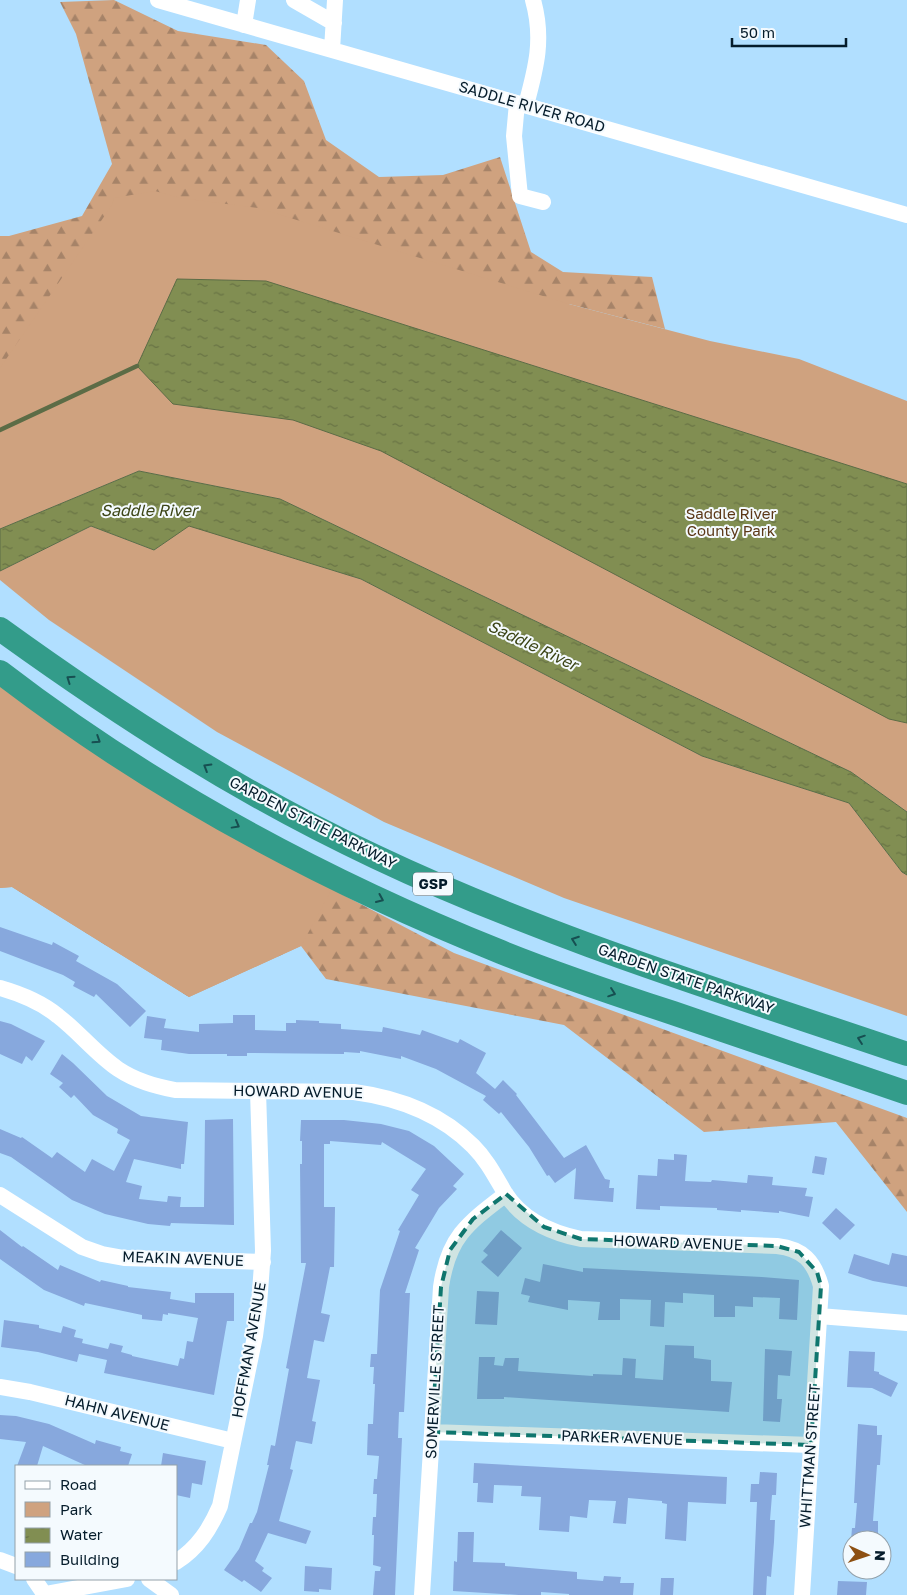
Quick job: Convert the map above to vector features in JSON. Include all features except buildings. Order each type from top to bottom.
[{"type":"highway","name":"GARDEN STATE PARKWAY","points":[[0,629],[160,739],[294,816],[375,857],[450,891],[600,949],[907,1054]]},
{"type":"highway","name":"GSP","points":[[0,672],[71,723],[136,766],[277,849],[354,887],[502,952],[578,981],[907,1093]]},
{"type":"street","name":"SADDLE RIVER ROAD","points":[[161,0],[907,215]]},
{"type":"street","points":[[244,25],[248,0]]},
{"type":"street","points":[[294,0],[334,24]]},
{"type":"street","points":[[332,50],[335,0]]},
{"type":"street","points":[[533,0],[537,16],[539,39],[538,61],[521,104],[514,136],[520,196],[543,202]]},
{"type":"street","name":"HOWARD AVENUE","points":[[0,988],[19,993],[58,1015],[110,1063],[136,1079],[156,1086],[175,1090],[354,1092],[380,1095],[404,1102],[451,1127],[489,1164],[506,1194],[528,1217],[544,1227],[563,1235],[581,1239],[787,1247],[799,1252],[809,1260],[816,1272],[821,1286],[819,1316]]},
{"type":"street","name":"HOFFMAN AVENUE","points":[[178,1561],[200,1542],[211,1526],[220,1506],[255,1336],[263,1262],[258,1091]]},
{"type":"street","name":"SOMERVILLE STREET","points":[[422,1595],[443,1270],[450,1250],[460,1234],[474,1219],[506,1194]]},
{"type":"street","name":"MEAKIN AVENUE","points":[[0,1196],[74,1243],[102,1254],[124,1258],[263,1262]]},
{"type":"street","points":[[819,1316],[907,1323]]},
{"type":"street","name":"WHITTMAN STREET","points":[[802,1595],[819,1316]]},
{"type":"street","name":"HAHN AVENUE","points":[[0,1387],[30,1392],[233,1441]]},
{"type":"street","name":"PARKER AVENUE","points":[[432,1432],[811,1445]]},
{"type":"street","points":[[0,1560],[15,1566]]},
{"type":"street","points":[[35,1580],[45,1594],[121,1580]]},
{"type":"street","points":[[150,1580],[171,1595]]},
{"type":"highlighted area","points":[[506,1194],[544,1227],[581,1239],[777,1246],[799,1252],[817,1272],[821,1286],[811,1445],[432,1432],[441,1287],[450,1250],[473,1219]]},
{"type":"green space","points":[[114,0],[178,31],[266,45],[304,81],[326,140],[379,177],[443,175],[500,157],[531,252],[563,272],[652,277],[665,329],[569,304],[0,420],[0,236],[9,236],[82,216],[112,164],[76,34],[60,2]]},
{"type":"green space","name":"Saddle River County Park","points":[[155,191],[180,198],[258,208],[569,304],[710,341],[799,359],[907,401],[907,812],[851,772],[280,499],[139,471],[0,529],[0,368],[112,205],[114,198]]},
{"type":"green space","points":[[189,525],[361,579],[702,756],[849,803],[902,872],[907,875],[907,1016],[564,898],[384,822],[217,732],[49,620],[0,580],[0,571],[91,526],[154,550]]},
{"type":"green space","points":[[0,678],[332,889],[301,946],[189,997],[12,887],[0,888]]},
{"type":"green space","points":[[0,691],[332,889],[454,953],[907,1118],[907,1212],[836,1122],[704,1132],[564,1025],[326,979],[301,946],[189,997],[12,887],[0,888]]},
{"type":"water","points":[[177,279],[266,281],[907,484],[907,723],[889,719],[381,451],[293,420],[173,404],[137,366]]},
{"type":"water","name":"Saddle River","points":[[139,471],[280,499],[851,772],[907,812],[907,875],[902,872],[849,803],[702,756],[361,579],[189,526],[154,550],[91,526],[0,571],[0,529]]},
{"type":"waterway","points":[[0,430],[137,366]]}]
